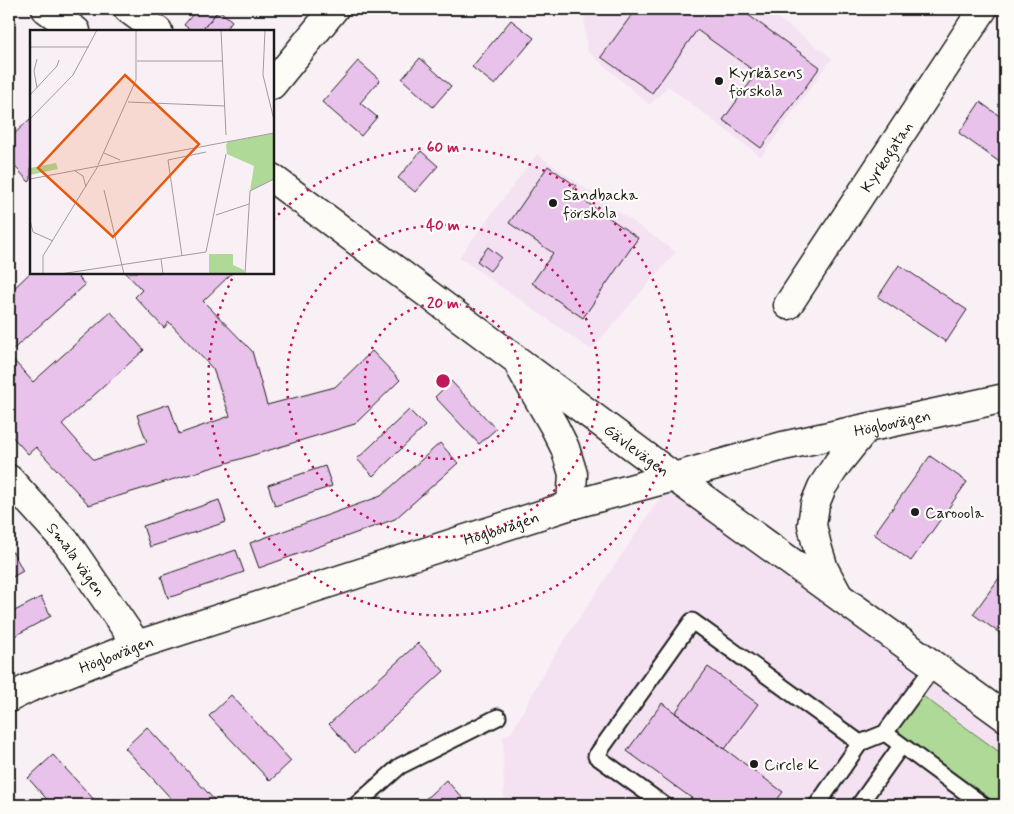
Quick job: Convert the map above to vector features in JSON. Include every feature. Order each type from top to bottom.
[{"type":"main road","points":[[46,9],[75,30]]},
{"type":"main road","points":[[128,9],[157,30]]},
{"type":"main road","points":[[274,83],[334,9]]},
{"type":"main road","name":"Kyrkogatan","points":[[788,305],[983,9]]},
{"type":"main road","name":"Gävlevägen","points":[[274,179],[674,477],[1005,717]]},
{"type":"main road","points":[[514,358],[565,448],[573,474],[571,505]]},
{"type":"main road","name":"Högbovägen","points":[[9,698],[29,688],[137,645],[571,505],[783,446],[1005,398]]},
{"type":"main road","points":[[839,597],[824,569],[817,546],[812,525],[815,504],[822,487],[838,463],[866,428]]},
{"type":"main road","name":"Smala vägen","points":[[9,479],[67,543],[137,645]]},
{"type":"lane","points":[[664,805],[596,756],[692,621],[860,743]]},
{"type":"lane","points":[[817,805],[860,743],[886,734],[934,666]]},
{"type":"lane","points":[[356,805],[400,766],[498,717]]},
{"type":"lane","points":[[886,734],[983,805]]},
{"type":"lane","points":[[859,805],[901,746]]},
{"type":"shaded area","name":"Kyrkåsens förskola","points":[[594,9],[766,9],[832,58],[761,157],[668,86],[650,105],[587,51],[584,18]]},
{"type":"shaded area","name":"Sandbacka förskola","points":[[537,154],[676,252],[591,350],[459,257]]},
{"type":"shaded area","points":[[674,477],[1005,716],[1005,805],[504,805],[503,736],[511,733],[551,660]]},
{"type":"green space","points":[[916,691],[1005,756],[1005,805],[984,805],[886,733]]},
{"type":"building","points":[[197,9],[219,10],[202,30],[191,30],[184,25]]},
{"type":"building","name":"Kyrkåsens förskola","points":[[636,9],[740,9],[820,67],[761,148],[723,120],[757,73],[697,30],[652,93],[601,57]]},
{"type":"building","points":[[219,10],[232,21],[225,30],[202,30]]},
{"type":"building","points":[[511,20],[534,38],[495,85],[472,67]]},
{"type":"building","points":[[420,58],[451,86],[433,107],[402,79]]},
{"type":"building","points":[[358,61],[380,80],[360,103],[377,117],[361,136],[322,102]]},
{"type":"building","points":[[980,102],[1005,120],[1005,166],[959,133]]},
{"type":"building","points":[[30,119],[29,182],[9,160],[9,152],[14,148],[9,139]]},
{"type":"building","points":[[421,151],[438,166],[415,192],[398,178]]},
{"type":"building","name":"Sandbacka förskola","points":[[548,166],[576,186],[572,192],[638,238],[583,318],[532,283],[553,253],[509,223]]},
{"type":"building","points":[[488,247],[501,257],[490,271],[477,261]]},
{"type":"building","points":[[899,265],[967,310],[946,342],[878,297]]},
{"type":"building","points":[[30,273],[76,274],[85,285],[9,353],[9,293]]},
{"type":"building","points":[[127,274],[231,274],[203,301],[252,351],[267,405],[335,387],[372,351],[400,380],[355,424],[89,505],[36,447],[28,454],[9,433],[9,355],[33,382],[111,312],[144,350],[62,424],[94,460],[147,442],[137,415],[169,404],[179,434],[230,416],[213,369],[169,322],[164,328],[135,297],[142,290]]},
{"type":"building","points":[[451,381],[496,429],[479,444],[435,397]]},
{"type":"building","points":[[409,410],[425,426],[373,476],[357,459]]},
{"type":"building","points":[[440,443],[458,463],[395,519],[259,568],[250,543],[381,496]]},
{"type":"building","points":[[930,456],[967,482],[911,561],[874,534]]},
{"type":"building","points":[[325,466],[332,486],[275,506],[268,485]]},
{"type":"building","points":[[219,500],[226,522],[150,547],[143,526]]},
{"type":"building","points":[[236,550],[244,572],[168,598],[161,576]]},
{"type":"building","points":[[13,552],[23,571],[9,579],[9,554]]},
{"type":"building","points":[[1005,570],[1005,637],[973,614]]},
{"type":"building","points":[[41,597],[51,616],[9,639],[9,614]]},
{"type":"building","points":[[418,643],[444,671],[355,753],[329,724]]},
{"type":"building","points":[[708,667],[758,704],[725,749],[675,713]]},
{"type":"building","points":[[231,695],[291,761],[270,781],[209,716]]},
{"type":"building","points":[[662,703],[783,792],[773,805],[701,805],[627,751]]},
{"type":"building","points":[[147,727],[219,805],[177,805],[125,748]]},
{"type":"building","points":[[53,755],[99,805],[52,805],[28,778]]},
{"type":"building","points":[[446,780],[467,803],[465,805],[419,805]]},
{"type":"place","name":"Kyrkåsens förskola","points":[[719,81]]},
{"type":"place","name":"Sandbacka förskola","points":[[553,203]]},
{"type":"place","name":"Carooola","points":[[915,512]]},
{"type":"place","name":"Circle K","points":[[754,764]]}]
